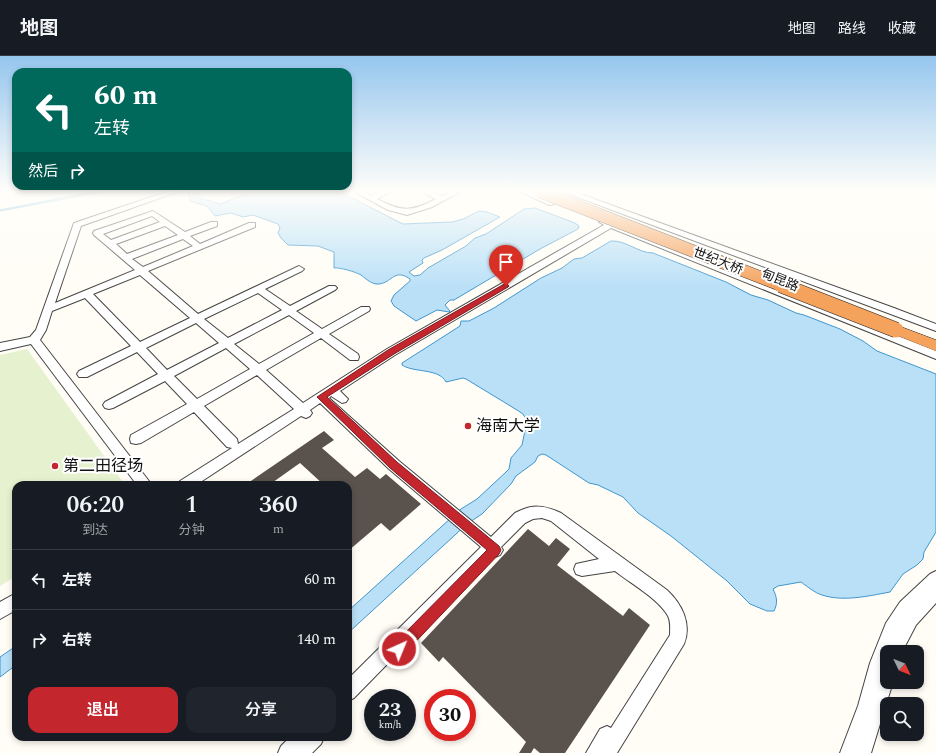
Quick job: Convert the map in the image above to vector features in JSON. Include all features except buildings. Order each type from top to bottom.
[{"type":"highway","name":"世纪大桥","points":[[628,225],[898,326]]},
{"type":"highway","name":"世纪大桥","points":[[641,225],[898,326]]},
{"type":"highway","points":[[898,326],[936,336]]},
{"type":"highway","points":[[898,326],[936,346]]},
{"type":"street","points":[[0,347],[34,340],[41,330],[78,225]]},
{"type":"street","points":[[121,225],[97,233],[140,271],[227,343],[304,411]]},
{"type":"street","points":[[109,244],[162,225]]},
{"type":"street","points":[[168,225],[199,247]]},
{"type":"street","points":[[126,258],[213,225]]},
{"type":"street","points":[[49,308],[252,225]]},
{"type":"street","points":[[202,481],[391,352],[605,225]]},
{"type":"street","name":"甸昆路","points":[[607,225],[936,355]]},
{"type":"street","name":"甸昆路","points":[[657,225],[790,272],[936,328]]},
{"type":"street","points":[[83,374],[299,269]]},
{"type":"street","points":[[109,405],[332,288]]},
{"type":"street","points":[[259,289],[354,357]]},
{"type":"street","points":[[86,293],[232,442]]},
{"type":"street","points":[[136,440],[365,309]]},
{"type":"street","points":[[34,340],[142,481]]},
{"type":"street","points":[[326,396],[342,399]]},
{"type":"street","points":[[326,396],[394,465],[493,548]]},
{"type":"street","points":[[191,481],[304,411]]},
{"type":"street","points":[[352,688],[493,548],[524,521],[536,516],[544,517],[564,528],[661,596],[672,606],[679,621],[678,638],[606,753]]},
{"type":"street","points":[[352,698],[493,548]]},
{"type":"street","points":[[582,569],[614,563]]},
{"type":"street","points":[[596,753],[672,633],[674,627],[673,620],[665,606],[614,563]]},
{"type":"street","points":[[858,750],[867,706],[892,629],[906,608],[936,579]]},
{"type":"street","points":[[895,645],[899,634],[906,623],[936,592]]},
{"type":"street","points":[[0,603],[12,596]]},
{"type":"street","points":[[0,611],[12,604]]},
{"type":"street","points":[[858,750],[880,689]]},
{"type":"street","points":[[288,753],[300,741]]},
{"type":"street","points":[[298,753],[310,741]]},
{"type":"green space","name":"第二田径场","points":[[27,349],[122,481],[12,481],[12,578],[0,586],[0,355]]},
{"type":"water","points":[[278,225],[487,225],[442,250],[424,258],[422,260],[423,263],[409,272],[414,276],[420,275],[428,268],[466,246],[475,238],[486,234],[500,225],[577,225],[579,226],[578,229],[540,249],[454,300],[450,300],[445,305],[450,311],[449,312],[437,310],[416,321],[394,306],[391,301],[394,295],[410,281],[410,279],[400,275],[381,284],[376,284],[370,282],[355,272],[334,268],[334,252],[318,246],[288,245],[278,233],[280,228]]},
{"type":"water","points":[[611,241],[622,242],[642,251],[653,253],[726,282],[751,295],[768,300],[796,313],[840,329],[863,341],[877,351],[936,374],[936,532],[924,552],[923,559],[903,574],[890,592],[856,598],[830,597],[819,594],[801,582],[778,586],[773,589],[776,597],[776,605],[774,611],[767,611],[750,604],[727,581],[671,536],[638,513],[623,497],[598,485],[589,483],[546,455],[542,454],[538,456],[535,462],[516,476],[511,484],[482,514],[467,524],[352,629],[352,607],[461,509],[477,499],[509,469],[511,458],[522,445],[527,421],[523,414],[466,379],[463,378],[446,382],[438,375],[407,367],[402,365],[402,363],[460,326],[461,321],[469,321],[494,308],[541,278],[562,268],[574,259],[582,258]]},
{"type":"water","points":[[12,649],[12,668],[0,677],[0,657]]},
{"type":"place","name":"海南大学","points":[[468,426]]},
{"type":"place","name":"第二田径场","points":[[55,466]]},
{"type":"route","points":[[399,649],[495,550],[412,481],[321,397],[391,352],[506,286]]}]
